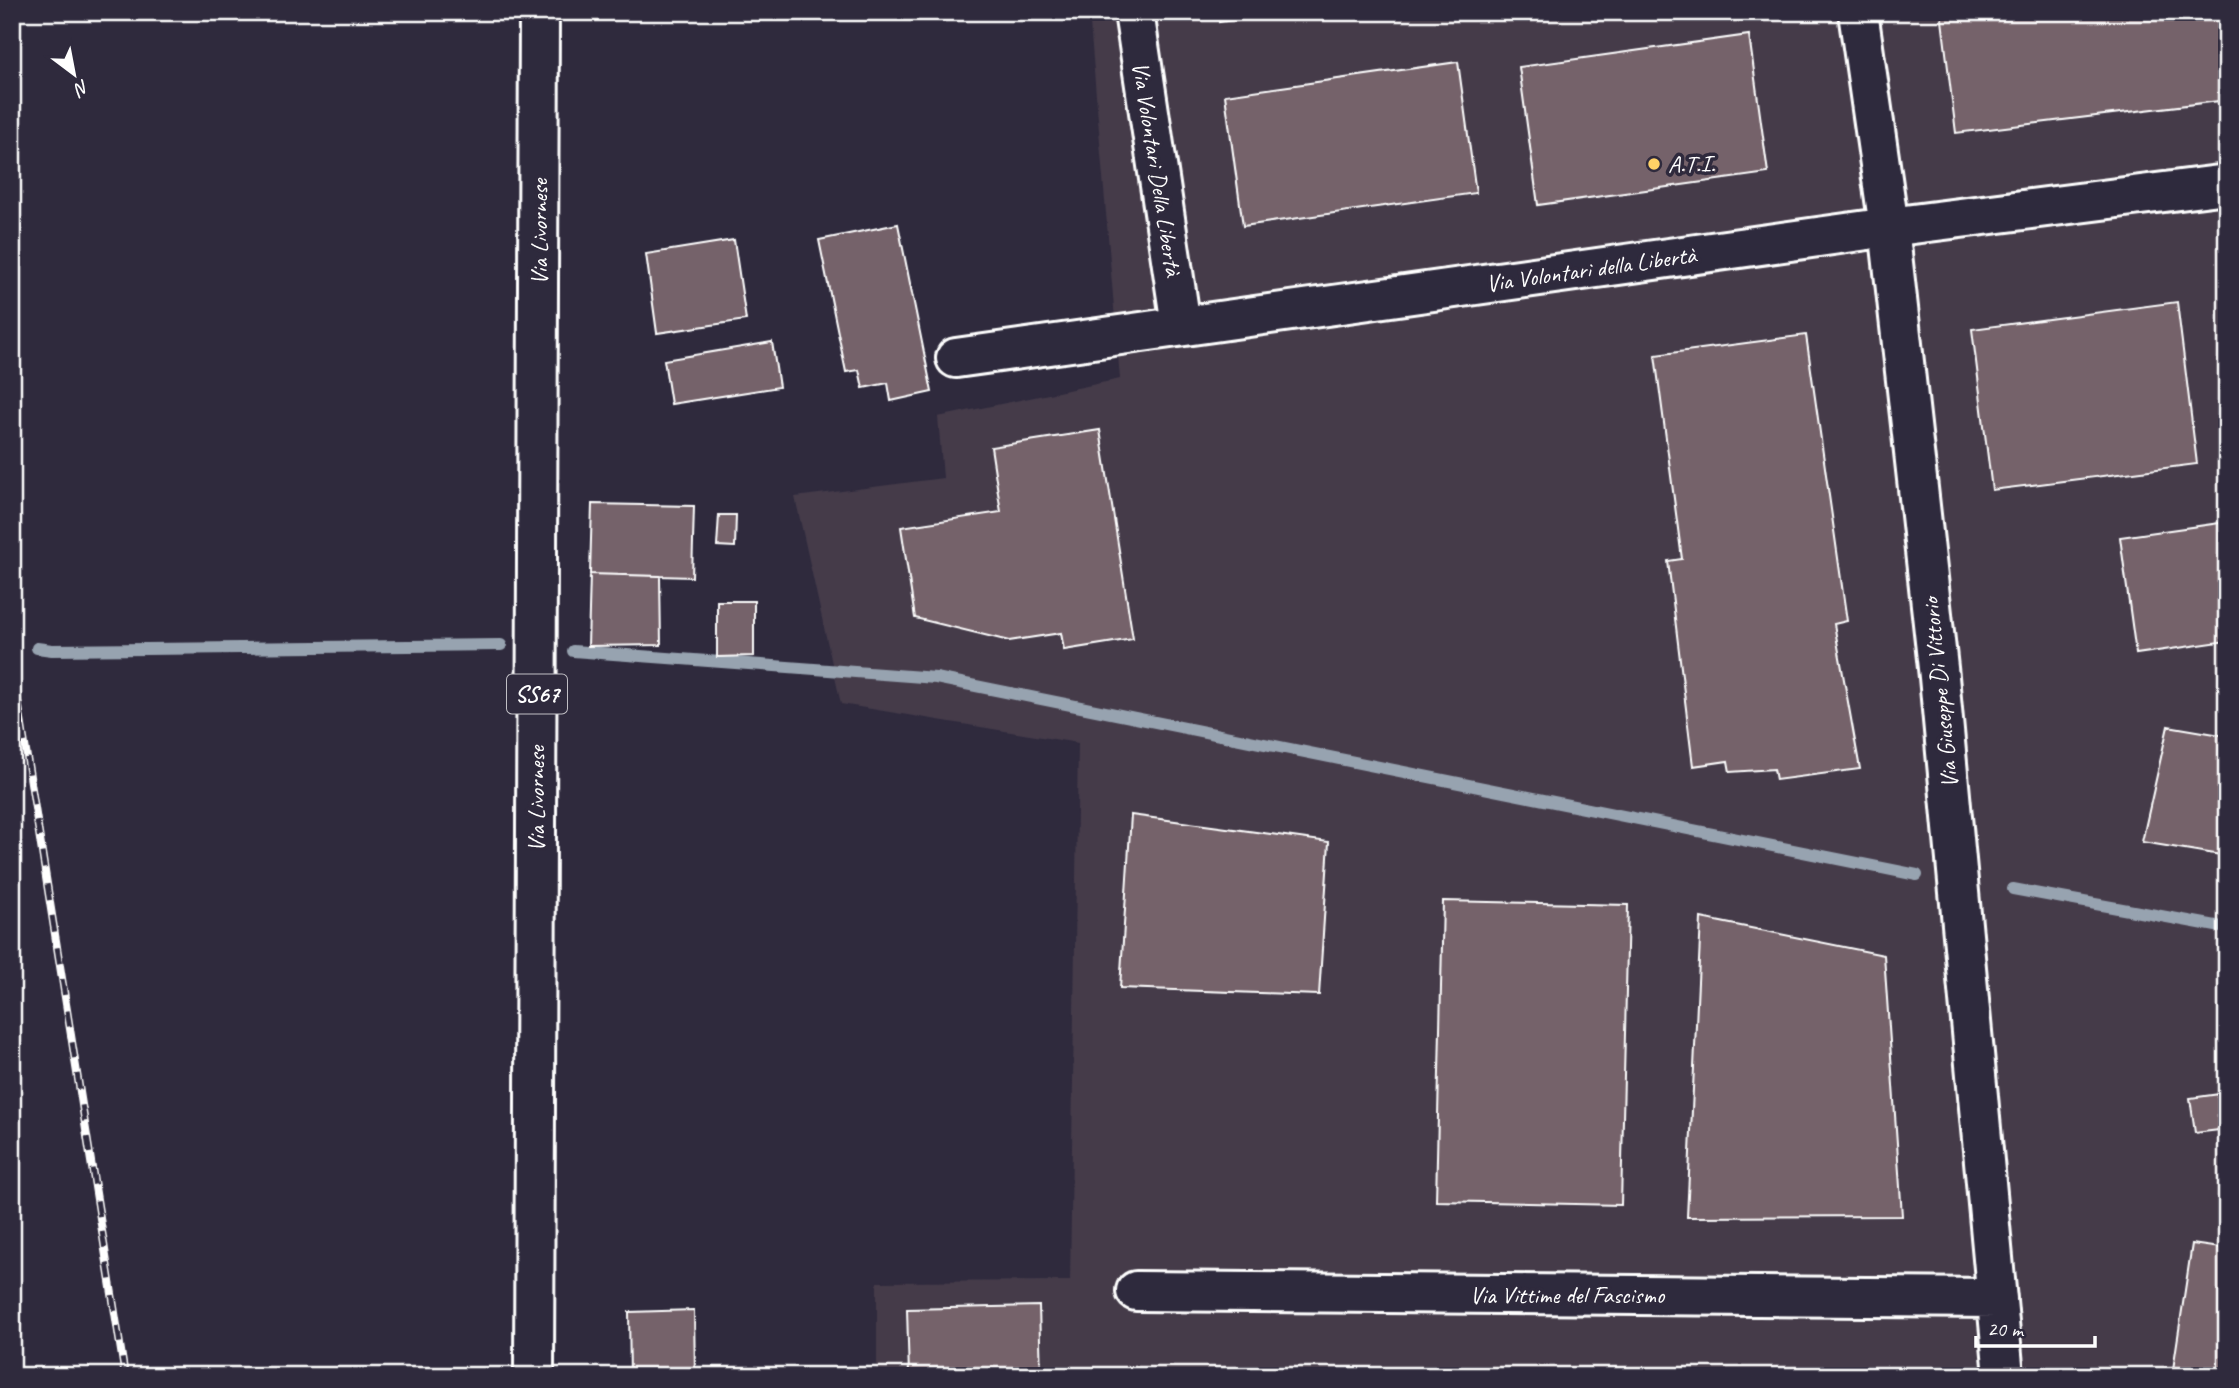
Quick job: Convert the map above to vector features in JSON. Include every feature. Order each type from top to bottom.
[{"type":"street","name":"Via Livornese","points":[[534,1376],[539,12]]},
{"type":"street","name":"Via Volontari Della Libertà","points":[[1134,12],[1181,326]]},
{"type":"street","name":"Via Giuseppe Di Vittorio","points":[[1858,12],[1889,227],[1939,677],[2004,1376]]},
{"type":"street","name":"Via Volontari della Libertà","points":[[956,358],[1889,227],[2227,184]]},
{"type":"street","name":"Via Vittime del Fascismo","points":[[1136,1291],[1997,1298]]},
{"type":"shaded area","points":[[1089,12],[2227,12],[2227,1376],[877,1376],[877,1282],[1070,1281],[1078,743],[841,704],[795,497],[943,478],[938,417],[1120,379]]},
{"type":"building","points":[[1218,12],[1288,12],[1219,22]]},
{"type":"building","points":[[1941,12],[2227,12],[2227,100],[1956,133]]},
{"type":"building","points":[[1749,35],[1768,173],[1538,205],[1519,67]]},
{"type":"building","points":[[1458,62],[1476,193],[1243,226],[1225,95]]},
{"type":"building","points":[[898,224],[932,392],[891,401],[888,383],[863,388],[859,370],[846,372],[819,240]]},
{"type":"building","points":[[734,240],[746,320],[657,333],[646,254]]},
{"type":"building","points":[[2177,302],[2197,464],[1992,490],[1972,329]]},
{"type":"building","points":[[1806,335],[1847,621],[1834,624],[1860,769],[1776,780],[1774,769],[1730,772],[1728,761],[1693,766],[1668,561],[1682,559],[1655,355]]},
{"type":"building","points":[[772,342],[779,387],[671,404],[664,360]]},
{"type":"building","points":[[1100,430],[1133,639],[1064,650],[1061,633],[1009,641],[915,618],[901,527],[1001,512],[991,447]]},
{"type":"building","points":[[592,504],[694,506],[692,577],[590,574]]},
{"type":"building","points":[[719,515],[736,515],[735,547],[717,546]]},
{"type":"building","points":[[2227,522],[2227,641],[2136,654],[2120,537]]},
{"type":"building","points":[[590,574],[660,576],[661,645],[588,646]]},
{"type":"building","points":[[717,601],[754,601],[754,656],[717,657]]},
{"type":"building","points":[[2168,726],[2227,736],[2227,856],[2142,842]]},
{"type":"building","points":[[1131,815],[1329,842],[1319,995],[1120,988]]},
{"type":"building","points":[[1443,901],[1628,905],[1621,1205],[1436,1201]]},
{"type":"building","points":[[1701,918],[1884,955],[1902,1216],[1687,1217]]},
{"type":"building","points":[[2227,1093],[2227,1129],[2195,1133],[2190,1098]]},
{"type":"building","points":[[2192,1244],[2227,1249],[2227,1376],[2172,1376]]},
{"type":"building","points":[[1039,1306],[1041,1376],[909,1376],[907,1309]]},
{"type":"building","points":[[694,1310],[695,1376],[630,1376],[629,1312]]},
{"type":"waterway","points":[[37,648],[501,645]]},
{"type":"waterway","points":[[573,651],[936,678],[1917,875]]},
{"type":"waterway","points":[[2013,889],[2227,928]]},
{"type":"railway","points":[[12,663],[125,1376]]},
{"type":"place","name":"A.T.I.","points":[[1654,164]]}]
